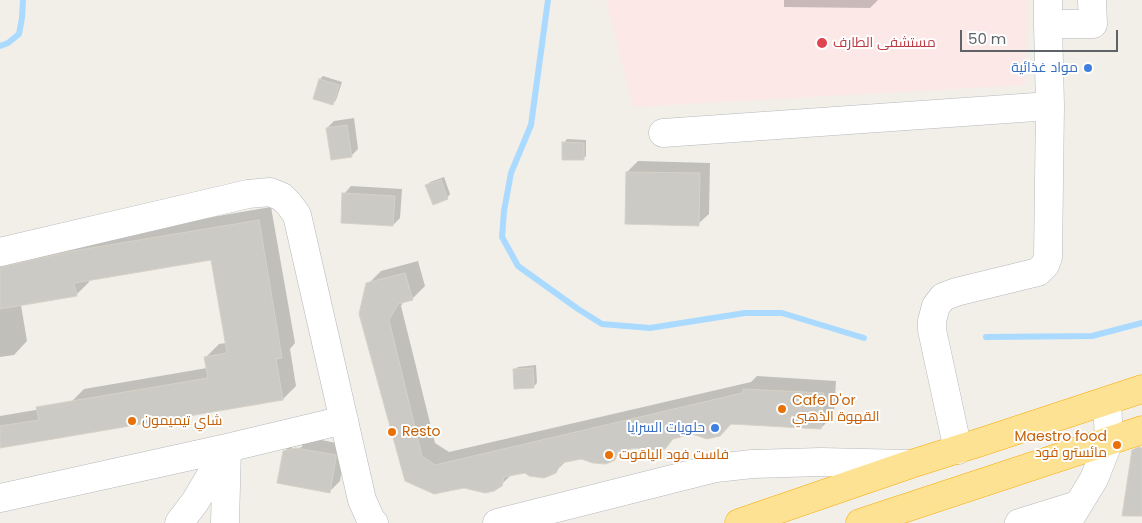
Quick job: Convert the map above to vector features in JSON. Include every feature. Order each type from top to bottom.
[{"type":"highway","points":[[739,523],[911,464],[1142,389]]},
{"type":"highway","points":[[860,523],[1142,430]]},
{"type":"street","points":[[958,450],[932,330],[936,306],[943,297],[956,292],[1038,272],[1045,265],[1048,257],[1050,106],[1048,12],[1093,24],[1092,0]]},
{"type":"street","points":[[663,133],[1050,106]]},
{"type":"street","points":[[0,252],[248,194],[270,192],[282,197],[297,215],[362,500],[374,523]]},
{"type":"street","points":[[1019,523],[1072,514],[1094,479],[1109,441],[1108,401]]},
{"type":"street","points":[[0,498],[344,420]]},
{"type":"street","points":[[179,523],[195,502],[227,448]]},
{"type":"street","points":[[225,523],[227,448]]},
{"type":"street","points":[[497,523],[716,468],[772,463],[911,464]]},
{"type":"shaded area","name":"مستشفى الطارف","points":[[606,0],[1028,0],[1025,85],[633,107]]},
{"type":"building","points":[[319,79],[339,85],[333,105],[313,99]]},
{"type":"building","points":[[347,125],[352,157],[331,160],[326,128]]},
{"type":"building","points":[[562,142],[584,143],[584,160],[562,160]]},
{"type":"building","points":[[626,172],[700,173],[699,226],[625,224]]},
{"type":"building","points":[[441,180],[448,199],[433,205],[425,185]]},
{"type":"building","points":[[342,193],[395,196],[393,226],[341,223]]},
{"type":"building","points":[[259,220],[282,358],[276,359],[283,400],[0,448],[0,426],[39,420],[36,407],[208,378],[204,357],[227,353],[211,260],[74,283],[77,296],[0,309],[0,267],[73,251]]},
{"type":"building","points":[[405,273],[413,300],[398,304],[389,320],[422,456],[435,465],[742,393],[743,389],[824,393],[821,429],[731,424],[720,436],[707,439],[692,434],[673,439],[665,449],[654,452],[637,448],[618,451],[615,460],[606,464],[593,463],[581,459],[561,463],[556,473],[544,478],[529,476],[525,473],[504,477],[502,486],[494,491],[485,493],[464,488],[434,494],[405,481],[359,314],[366,283]]},
{"type":"building","points":[[533,368],[534,388],[514,389],[513,369]]},
{"type":"building","points":[[1139,447],[1142,448],[1142,516],[1122,516],[1132,450]]},
{"type":"building","points":[[296,448],[336,455],[330,493],[277,483],[283,451]]},
{"type":"waterway","points":[[0,46],[8,43],[19,34],[23,0]]},
{"type":"waterway","points":[[548,0],[531,125],[511,173],[504,211],[502,237],[518,266],[602,324],[650,328],[745,313],[782,313],[864,338]]},
{"type":"waterway","points":[[986,337],[1092,336],[1142,323]]},
{"type":"place","name":"مستشفى الطارف","points":[[822,43]]},
{"type":"place","name":"مواد غذائية","points":[[1088,68]]},
{"type":"place","name":"Cafe D'or القهوة الذهبي","points":[[782,409]]},
{"type":"place","name":"شاي تيميمون","points":[[132,421]]},
{"type":"place","name":"حلويات السرايا","points":[[715,428]]},
{"type":"place","name":"Resto","points":[[392,432]]},
{"type":"place","name":"Maestro food مائسترو فود","points":[[1117,445]]},
{"type":"place","name":"فاست فود الياقوت","points":[[609,455]]}]
